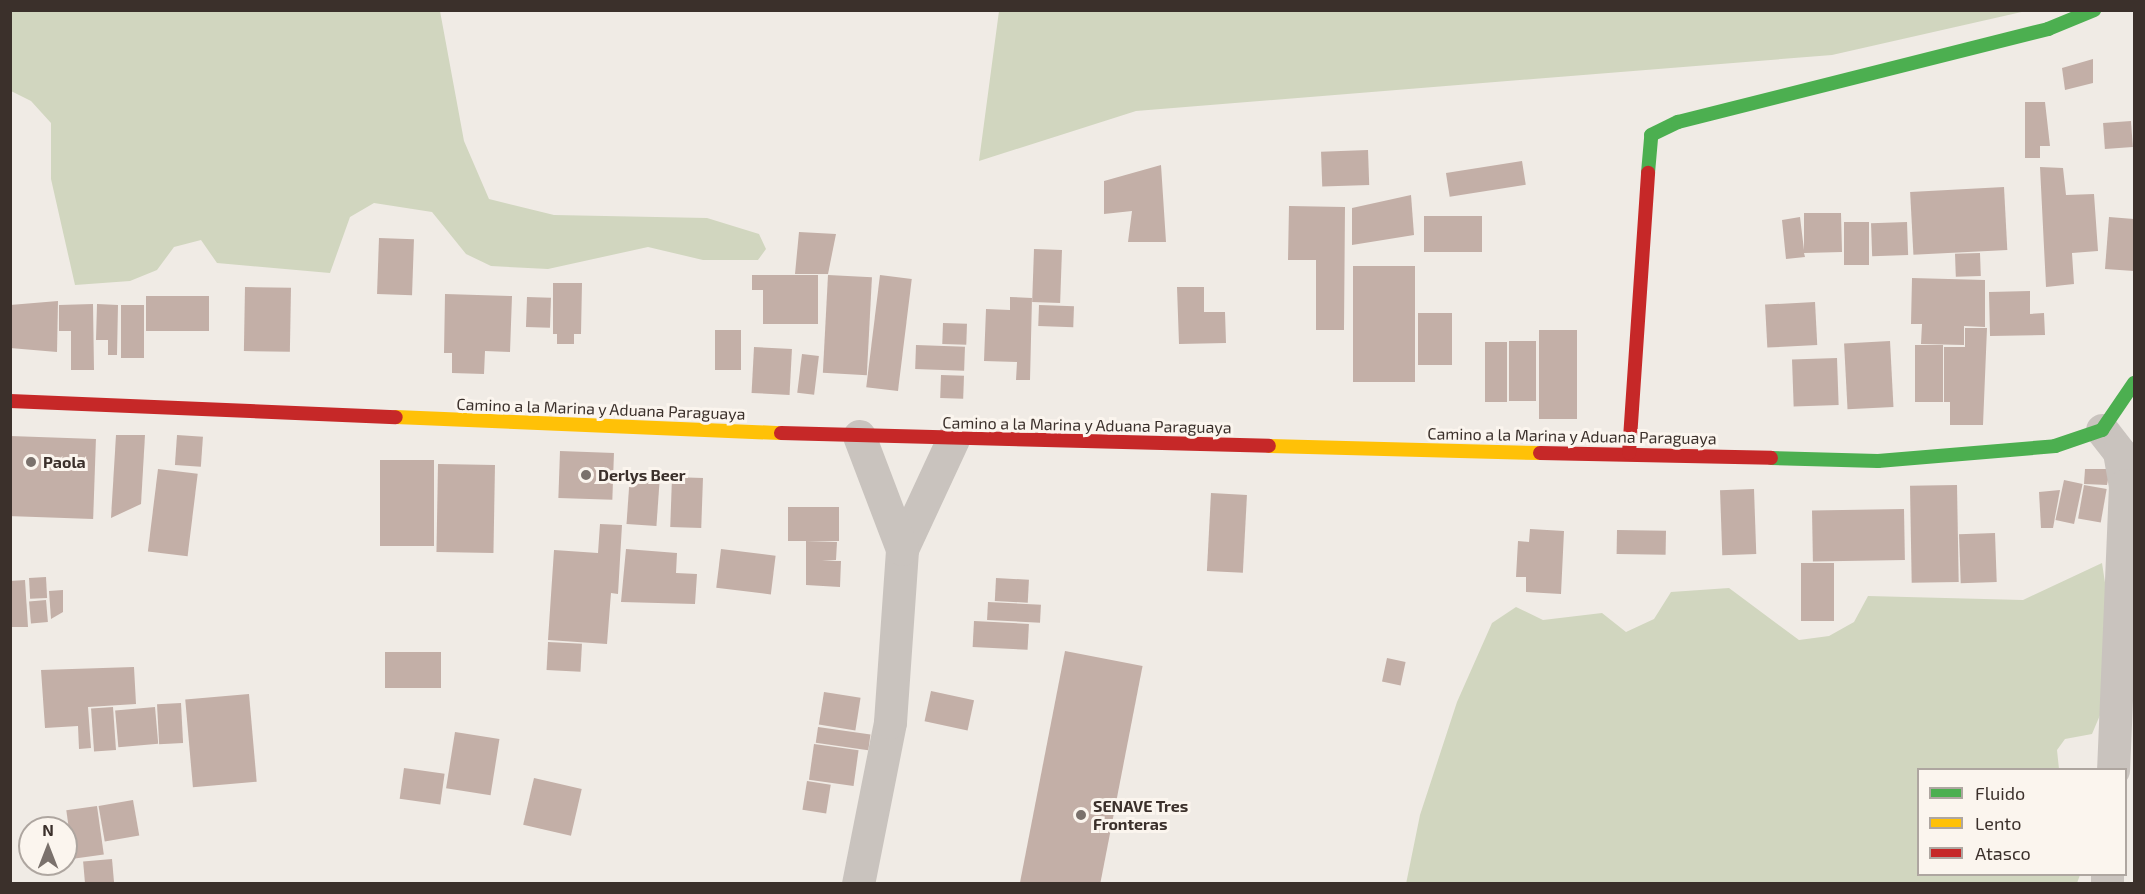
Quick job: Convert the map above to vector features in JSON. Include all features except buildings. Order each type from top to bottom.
[{"type":"street","points":[[1629,453],[1651,135],[1678,122],[2048,29],[2094,10]]},
{"type":"street","points":[[2113,768],[2125,485],[2119,452],[2102,430],[2134,383]]},
{"type":"street","name":"Camino a la Marina y Aduana Paraguaya","points":[[10,400],[859,436],[1629,453],[1878,461],[2055,446],[2102,430]]},
{"type":"street","points":[[859,436],[902,549]]},
{"type":"street","points":[[858,884],[890,722],[902,549],[953,439]]},
{"type":"green space","points":[[999,10],[2026,11],[1832,55],[1136,111],[979,161]]},
{"type":"green space","points":[[10,11],[440,11],[464,141],[489,199],[554,215],[707,218],[759,234],[766,249],[758,260],[703,260],[648,247],[548,269],[491,266],[466,254],[432,212],[374,203],[350,217],[330,273],[217,263],[201,240],[174,247],[157,270],[130,281],[75,285],[51,179],[51,123],[31,101],[11,91]]},
{"type":"green space","points":[[2102,563],[2109,609],[2103,708],[2092,734],[2065,739],[2057,750],[2059,768],[1917,768],[1917,876],[2080,876],[2077,883],[1406,884],[1420,815],[1457,702],[1492,623],[1516,607],[1543,620],[1602,613],[1626,632],[1654,619],[1671,592],[1729,588],[1799,640],[1829,636],[1854,622],[1868,596],[2023,600]]},
{"type":"traffic: fast","points":[[1648,173],[1651,135],[1678,122],[2048,29],[2094,10]]},
{"type":"traffic: fast","points":[[1771,458],[1878,461],[2055,446],[2102,430],[2134,383]]},
{"type":"traffic: slow","points":[[396,417],[781,433]]},
{"type":"traffic: slow","points":[[1269,446],[1540,453]]},
{"type":"traffic: jam","points":[[1629,453],[1648,173]]},
{"type":"traffic: jam","points":[[10,401],[396,417]]},
{"type":"traffic: jam","points":[[781,433],[1269,446]]},
{"type":"traffic: jam","points":[[1540,453],[1771,458]]},
{"type":"place","name":"Paola","points":[[31,462]]},
{"type":"place","name":"Derlys Beer","points":[[586,475]]},
{"type":"place","name":"SENAVE Tres Fronteras","points":[[1081,815]]}]
